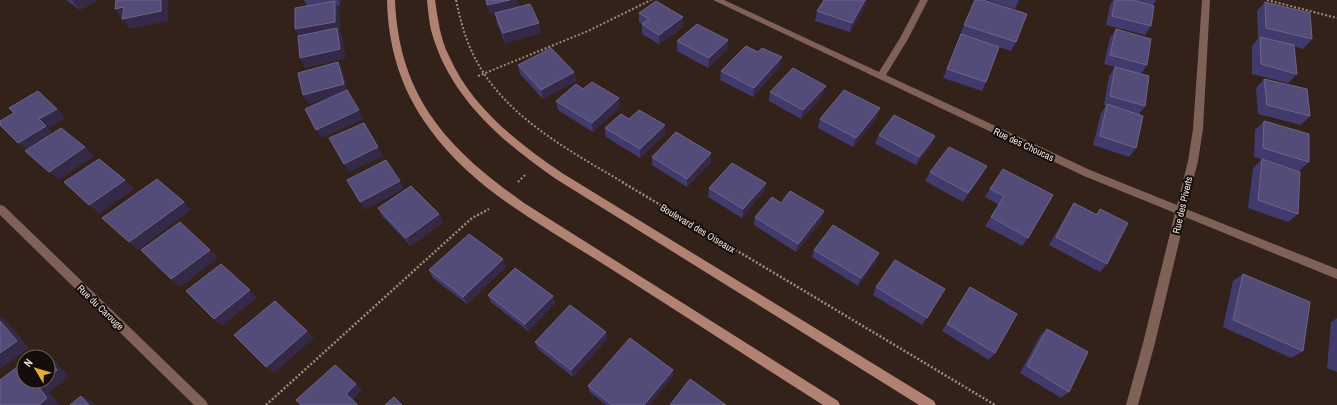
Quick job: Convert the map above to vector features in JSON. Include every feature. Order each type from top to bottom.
[{"type":"street","points":[[391,0],[396,52],[408,83],[434,128],[455,153],[494,186],[541,218],[834,405]]},
{"type":"street","points":[[431,0],[432,21],[436,35],[446,61],[459,86],[479,111],[515,145],[553,172],[930,405]]},
{"type":"street","name":"Rue des Choucas","points":[[717,0],[1058,160],[1180,212],[1337,274]]},
{"type":"street","points":[[881,76],[904,39],[924,0]]},
{"type":"street","name":"Rue des Piverts","points":[[1132,405],[1149,343],[1193,161],[1198,129],[1206,0]]},
{"type":"street","name":"Rue du Carouge","points":[[0,209],[202,405]]},
{"type":"path","name":"Boulevard des Oiseaux","points":[[456,0],[458,16],[464,36],[484,74],[508,103],[558,144],[995,405]]},
{"type":"path","points":[[478,76],[588,31],[651,0]]},
{"type":"path","points":[[1267,0],[1337,18]]},
{"type":"path","points":[[517,183],[527,173]]},
{"type":"path","points":[[266,405],[472,218],[479,213],[490,209]]},
{"type":"building","points":[[116,0],[161,0],[161,11],[122,19],[124,7],[115,9]]},
{"type":"building","points":[[486,0],[510,0],[487,5]]},
{"type":"building","points":[[824,0],[865,0],[852,23],[817,11]]},
{"type":"building","points":[[975,0],[983,0],[1027,14],[1016,42],[964,25]]},
{"type":"building","points":[[1115,0],[1133,0],[1154,6],[1151,26],[1112,16]]},
{"type":"building","points":[[335,1],[335,22],[295,29],[295,8]]},
{"type":"building","points":[[656,1],[683,17],[659,35],[642,24],[649,19],[639,13]]},
{"type":"building","points":[[1265,2],[1310,13],[1312,39],[1266,28]]},
{"type":"building","points":[[530,4],[539,23],[503,33],[495,13]]},
{"type":"building","points":[[697,24],[728,40],[709,58],[677,41]]},
{"type":"building","points":[[337,28],[340,49],[300,58],[298,36]]},
{"type":"building","points":[[1116,29],[1151,39],[1147,65],[1110,55]]},
{"type":"building","points":[[961,34],[999,47],[986,82],[947,69]]},
{"type":"building","points":[[1260,37],[1294,45],[1297,74],[1261,64]]},
{"type":"building","points":[[746,46],[758,52],[762,48],[782,57],[754,88],[721,71]]},
{"type":"building","points":[[551,48],[574,72],[541,90],[518,65]]},
{"type":"building","points":[[338,62],[344,84],[303,95],[298,73]]},
{"type":"building","points":[[1115,67],[1149,76],[1145,106],[1110,96]]},
{"type":"building","points":[[793,68],[826,86],[803,110],[770,92]]},
{"type":"building","points":[[1264,79],[1307,89],[1310,116],[1267,105]]},
{"type":"building","points":[[592,82],[619,98],[592,123],[556,101],[576,84],[583,89]]},
{"type":"building","points":[[347,90],[359,110],[316,130],[305,109]]},
{"type":"building","points":[[844,90],[880,108],[856,138],[820,119]]},
{"type":"building","points":[[38,91],[57,109],[39,119],[46,126],[18,143],[0,125],[0,121],[14,113],[9,108]]},
{"type":"building","points":[[1107,104],[1143,116],[1136,148],[1100,136]]},
{"type":"building","points":[[639,110],[665,125],[640,149],[605,128],[621,114],[629,119]]},
{"type":"building","points":[[894,115],[935,136],[919,157],[879,135]]},
{"type":"building","points":[[1264,121],[1309,134],[1309,162],[1263,148]]},
{"type":"building","points":[[364,123],[378,147],[344,164],[329,138]]},
{"type":"building","points":[[61,128],[85,147],[49,172],[25,151]]},
{"type":"building","points":[[676,132],[711,153],[687,179],[652,157]]},
{"type":"building","points":[[949,147],[987,166],[968,193],[930,172]]},
{"type":"building","points":[[99,159],[125,180],[89,205],[64,182]]},
{"type":"building","points":[[1262,159],[1300,172],[1298,214],[1258,200]]},
{"type":"building","points":[[386,160],[400,181],[360,202],[347,180]]},
{"type":"building","points":[[732,163],[766,183],[743,209],[709,188]]},
{"type":"building","points":[[1003,169],[1053,195],[1028,238],[991,217],[1004,196],[990,189]]},
{"type":"building","points":[[157,179],[184,202],[129,242],[102,218]]},
{"type":"building","points":[[411,186],[439,214],[406,238],[378,208]]},
{"type":"building","points":[[790,191],[824,211],[798,244],[755,217],[772,197],[781,203]]},
{"type":"building","points":[[1074,203],[1097,215],[1100,209],[1128,223],[1107,264],[1056,237]]},
{"type":"building","points":[[180,222],[210,250],[171,279],[141,250]]},
{"type":"building","points":[[833,225],[879,253],[861,278],[814,250]]},
{"type":"building","points":[[469,234],[503,259],[463,297],[429,270]]},
{"type":"building","points":[[895,260],[945,289],[927,318],[876,287]]},
{"type":"building","points":[[221,264],[250,290],[214,319],[186,291]]},
{"type":"building","points":[[515,268],[553,296],[525,324],[488,295]]},
{"type":"building","points":[[1243,274],[1310,302],[1303,351],[1233,320]]},
{"type":"building","points":[[970,287],[1017,314],[995,353],[947,324]]},
{"type":"building","points":[[275,301],[307,331],[266,367],[234,335]]},
{"type":"building","points":[[570,305],[606,332],[571,370],[535,342]]},
{"type":"building","points":[[0,321],[17,341],[0,353]]},
{"type":"building","points":[[1047,329],[1088,352],[1069,392],[1027,366]]},
{"type":"building","points":[[630,338],[673,370],[644,405],[612,405],[588,386]]},
{"type":"building","points":[[335,365],[356,384],[346,394],[357,405],[301,405],[296,400]]},
{"type":"building","points":[[16,368],[16,389],[40,389],[47,398],[39,405],[0,405],[0,380]]},
{"type":"building","points":[[690,379],[726,405],[670,405]]},
{"type":"building","points":[[81,396],[89,405],[70,405]]},
{"type":"building","points":[[394,397],[402,405],[385,405]]}]
